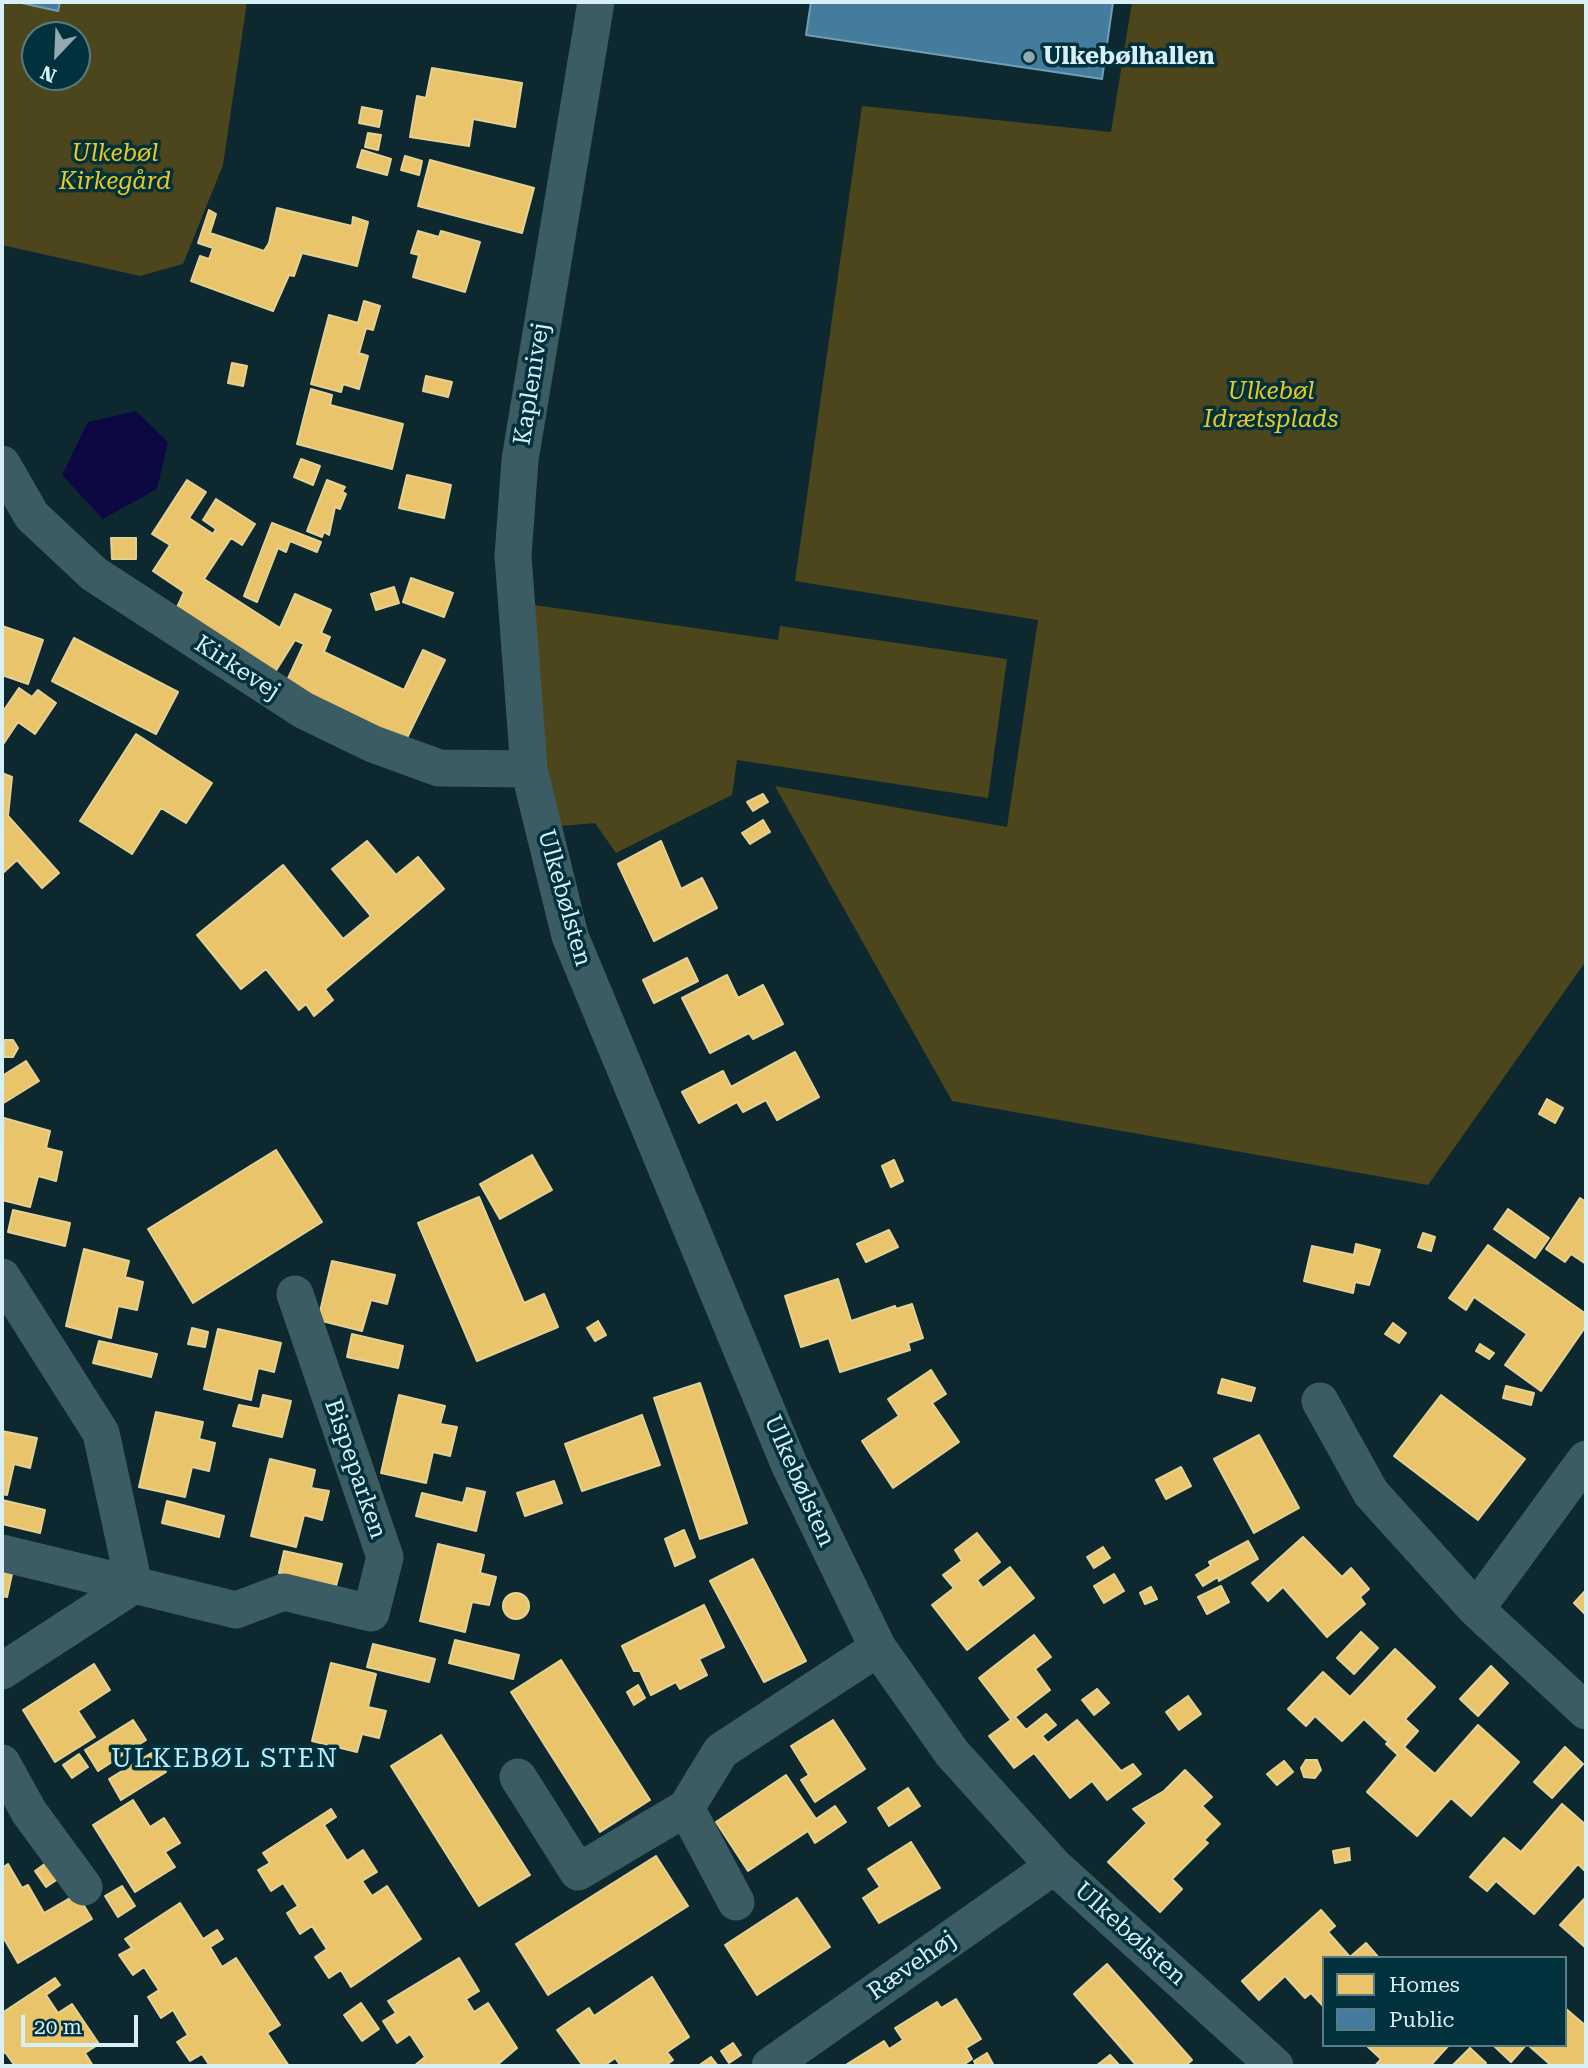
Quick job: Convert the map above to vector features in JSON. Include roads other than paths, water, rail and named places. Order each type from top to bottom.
[{"type":"street","name":"Kaplenivej","points":[[529,769],[513,556],[520,460],[596,2]]},
{"type":"street","name":"Kirkevej","points":[[2,464],[32,516],[94,574],[303,710],[373,744],[439,768],[529,769]]},
{"type":"street","name":"Ulkebølsten","points":[[529,769],[570,936],[789,1464],[878,1648],[952,1753],[1055,1866],[1275,2066]]},
{"type":"street","points":[[2,1277],[101,1433],[134,1585],[2,1671]]},
{"type":"street","name":"Bispeparken","points":[[2,1553],[236,1609],[284,1592],[371,1613],[385,1557],[295,1294]]},
{"type":"street","points":[[1320,1401],[1371,1493],[1476,1609],[1586,1711]]},
{"type":"street","points":[[1476,1609],[1586,1459]]},
{"type":"street","points":[[518,1777],[578,1872],[686,1808],[721,1751],[878,1648]]},
{"type":"street","points":[[2,1763],[29,1812],[84,1887]]},
{"type":"street","points":[[686,1808],[736,1902]]},
{"type":"street","name":"Rævehøj","points":[[770,2066],[1055,1866]]},
{"type":"place","name":"Ulkebølhallen","points":[[1029,57]]},
{"type":"district","name":"ULKEBØL STEN","points":[[225,1759]]},
{"type":"park label","name":"Ulkebøl Kirkegård","points":[[115,168]]},
{"type":"park label","name":"Ulkebøl Idrætsplads","points":[[1271,406]]}]
